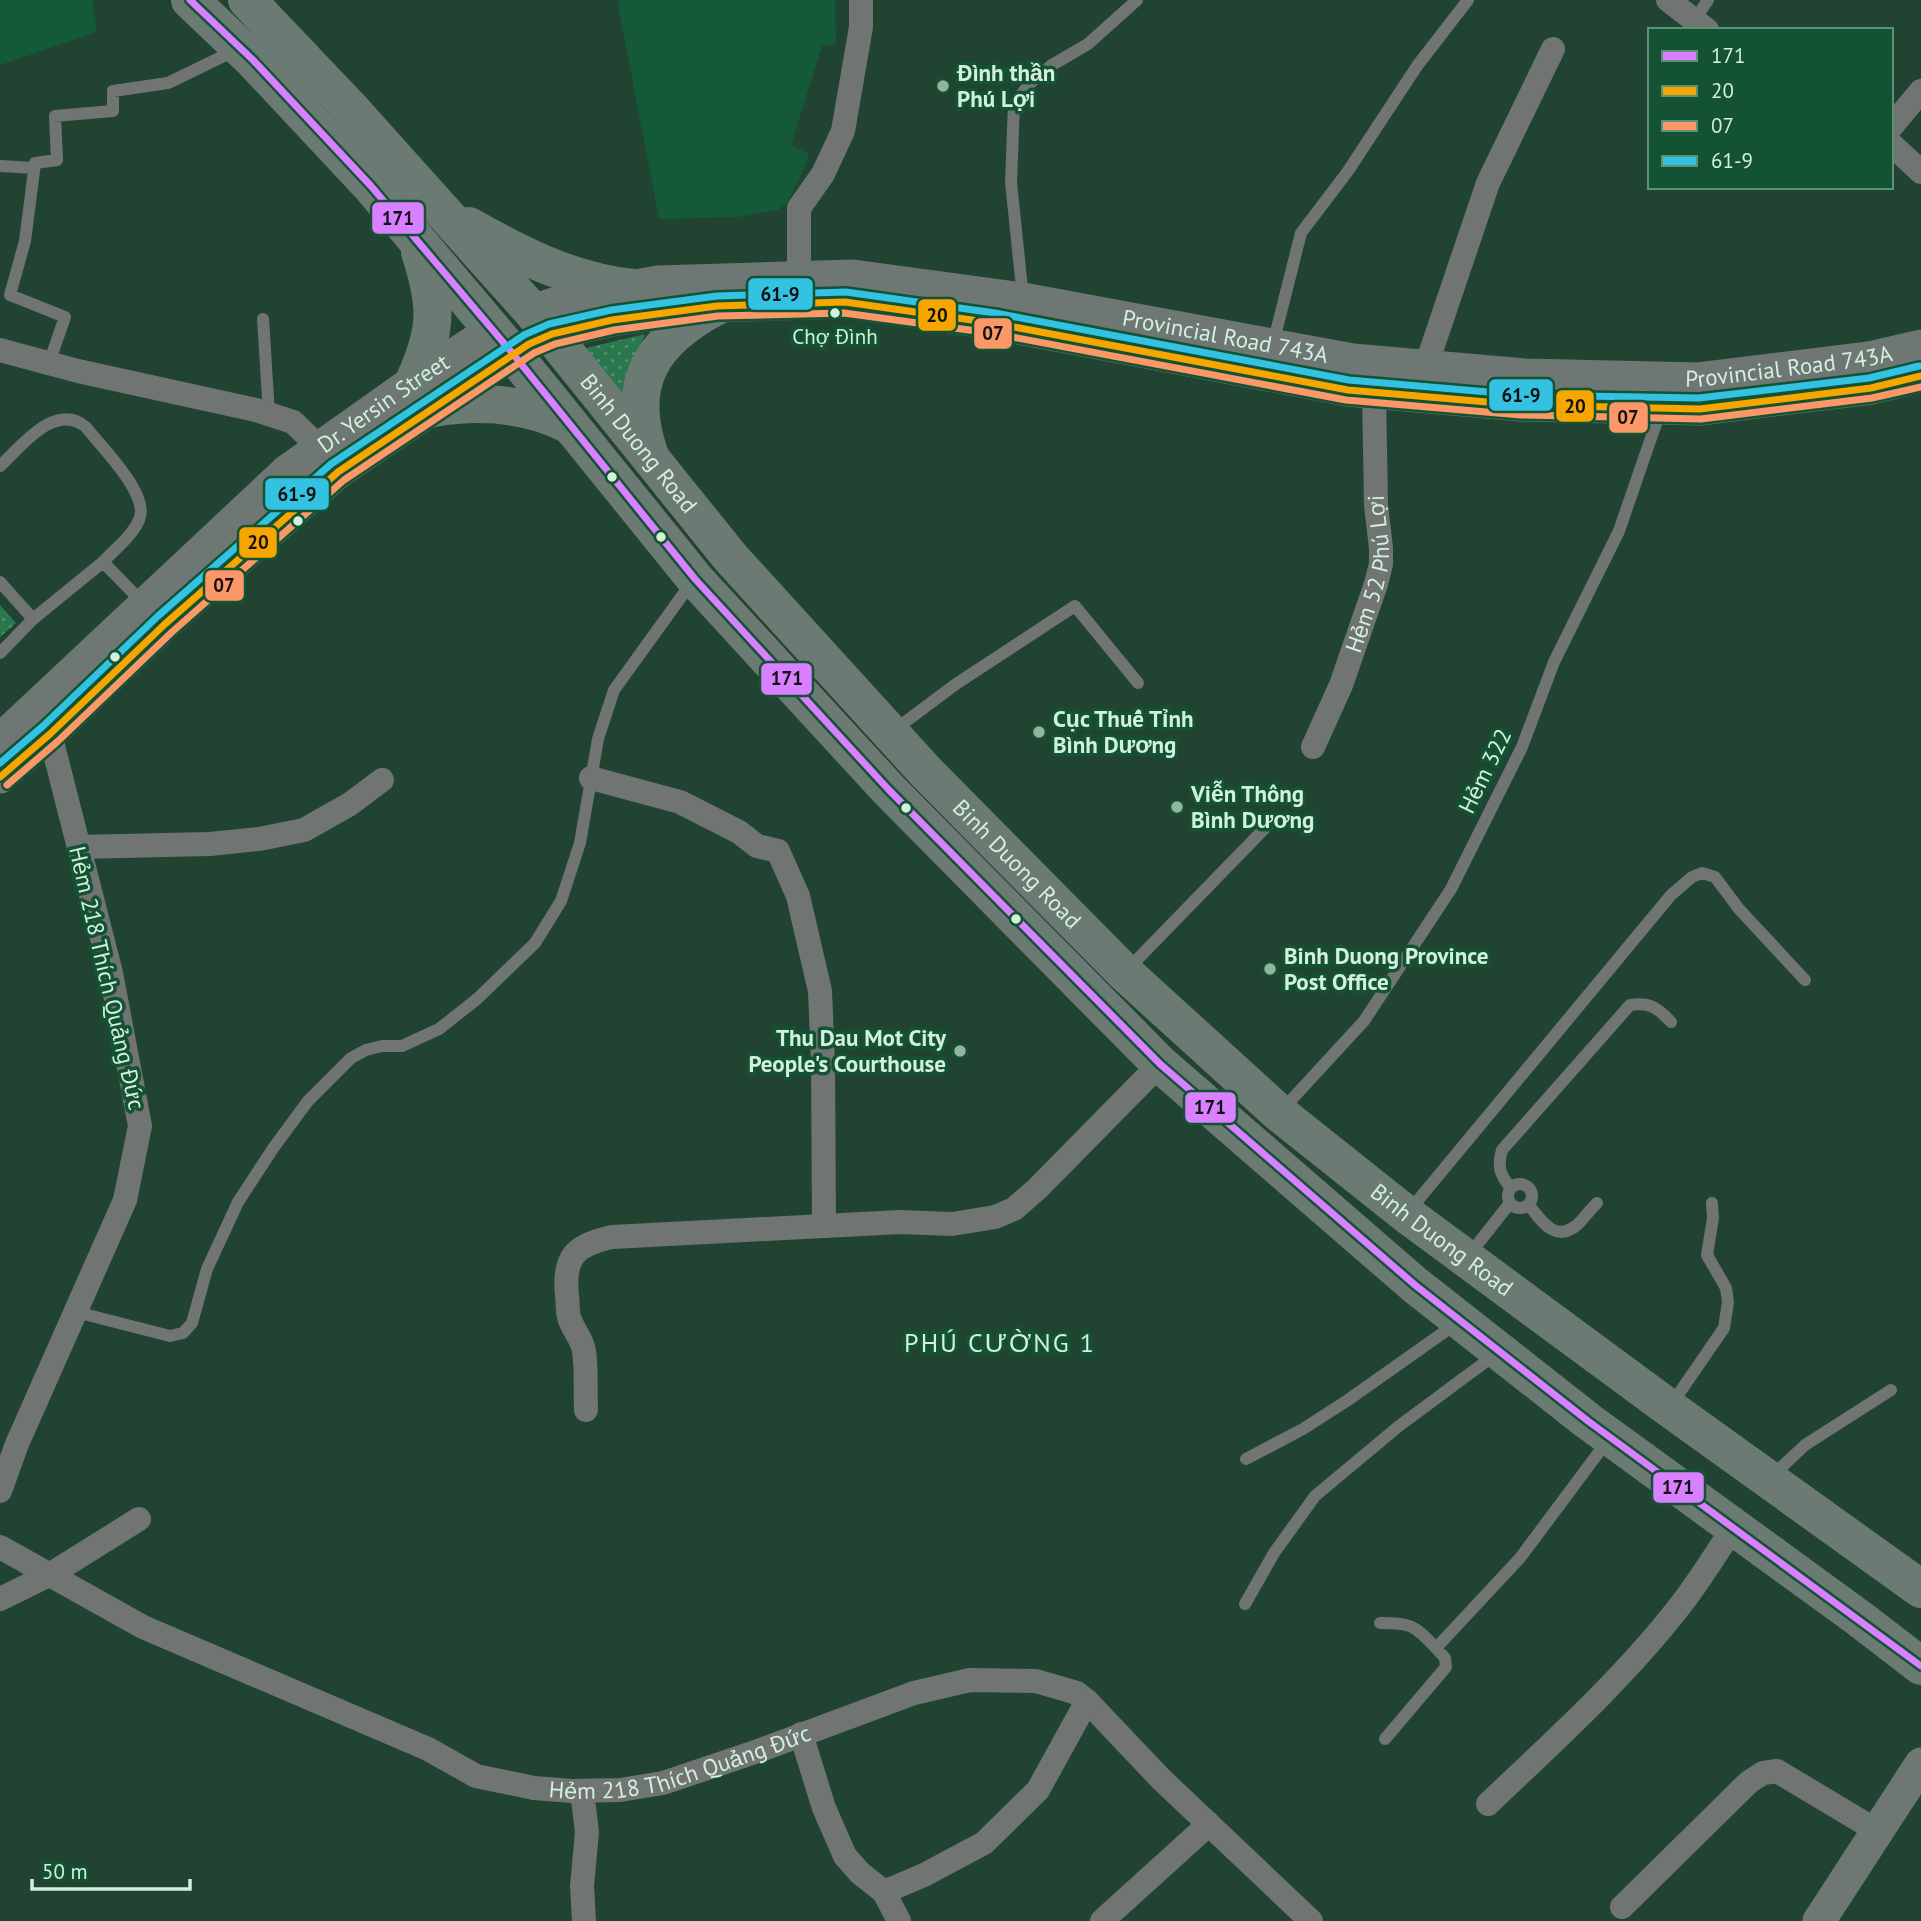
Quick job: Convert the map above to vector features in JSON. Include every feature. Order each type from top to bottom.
[{"type":"highway","name":"Binh Duong Road","points":[[190,0],[331,142],[542,322],[732,558],[890,733],[1125,972],[1190,1032],[1279,1113],[1406,1214],[1669,1408],[1921,1588]]},
{"type":"highway","name":"Binh Duong Road","points":[[247,0],[322,77],[425,220],[502,342],[695,579],[888,789],[1160,1064],[1415,1285],[1611,1437],[1921,1666]]},
{"type":"highway","points":[[570,425],[537,411],[495,404],[456,404],[424,395],[434,305],[426,270],[425,220],[585,280],[632,288]]},
{"type":"highway","points":[[651,458],[642,427],[641,411],[649,366],[669,338],[717,306]]},
{"type":"highway","points":[[502,342],[529,344],[542,322]]},
{"type":"highway","points":[[1160,1064],[1190,1032]]},
{"type":"main road","name":"Provincial Road 743A","points":[[542,322],[579,296],[658,282],[853,275],[1005,305],[1374,393],[1522,405],[1700,409],[1871,388],[1921,376]]},
{"type":"main road","name":"Provincial Road 743A","points":[[542,322],[612,320],[717,306],[845,302],[1005,305],[1273,344],[1353,360],[1525,375],[1698,379],[1869,358],[1921,346]]},
{"type":"main road","name":"Dr. Yersin Street","points":[[0,777],[42,721],[155,615],[287,471],[320,448],[424,395],[502,342]]},
{"type":"main road","name":"Dr. Yersin Street","points":[[155,615],[338,472],[424,395]]},
{"type":"main road","name":"Dr. Yersin Street","points":[[0,740],[42,721]]},
{"type":"main road","points":[[1819,1921],[1921,1765]]},
{"type":"street","points":[[799,276],[799,208],[823,174],[843,131],[862,27],[861,0]]},
{"type":"street","points":[[1668,0],[1701,26]]},
{"type":"street","points":[[1426,366],[1488,183],[1553,49]]},
{"type":"street","points":[[1893,125],[1921,91]]},
{"type":"street","points":[[1893,146],[1921,172]]},
{"type":"street","points":[[0,350],[269,414],[293,422],[320,448]]},
{"type":"street","name":"Hẻm 52 Phú Lợi","points":[[1313,747],[1341,685],[1381,564],[1376,505],[1374,393]]},
{"type":"street","name":"Hẻm 218 Thích Quảng Đức","points":[[0,1491],[17,1444],[125,1199],[140,1126],[111,973],[79,847],[42,721]]},
{"type":"street","points":[[592,778],[680,802],[739,832],[757,846],[778,851],[799,896],[820,991],[824,1226]]},
{"type":"street","points":[[79,847],[210,844],[259,839],[304,830],[350,804],[382,780]]},
{"type":"street","points":[[586,1410],[584,1351],[579,1334],[569,1318],[565,1276],[568,1263],[576,1252],[593,1241],[612,1237],[900,1222],[952,1224],[995,1217],[1014,1209],[1037,1189],[1160,1064]]},
{"type":"street","points":[[0,1599],[51,1574],[139,1519]]},
{"type":"street","points":[[1488,1804],[1590,1706],[1654,1635],[1679,1606],[1734,1527]]},
{"type":"street","name":"Hẻm 218 Thích Quảng Đức","points":[[0,1547],[143,1627],[428,1749],[475,1776],[534,1788],[621,1790],[663,1783],[914,1693],[971,1680],[1036,1681],[1077,1693],[1087,1701],[1161,1779],[1311,1921]]},
{"type":"street","points":[[884,1892],[924,1875],[984,1843],[1038,1790],[1087,1701]]},
{"type":"street","points":[[801,1734],[824,1808],[845,1856],[860,1873],[884,1892],[899,1921]]},
{"type":"street","points":[[1622,1907],[1749,1782],[1763,1773],[1777,1771],[1879,1832]]},
{"type":"street","points":[[582,1791],[587,1832],[582,1886],[584,1921]]},
{"type":"street","points":[[1102,1921],[1209,1824]]},
{"type":"lane","points":[[1005,305],[1014,105],[1029,83],[1052,65],[1088,44],[1137,0]]},
{"type":"lane","points":[[1273,344],[1301,233],[1348,171],[1417,66],[1468,0]]},
{"type":"lane","points":[[1701,26],[1708,0]]},
{"type":"lane","points":[[49,363],[65,317],[10,295],[25,242],[35,163],[57,160],[55,116],[113,111],[113,91],[168,83],[240,48]]},
{"type":"lane","points":[[0,166],[34,169]]},
{"type":"lane","points":[[263,319],[269,414]]},
{"type":"lane","name":"Hẻm 322","points":[[1279,1113],[1364,1021],[1451,890],[1522,747],[1554,662],[1619,531],[1661,408]]},
{"type":"lane","points":[[0,466],[41,428],[65,419],[79,421],[135,488],[141,503],[141,517],[135,528],[103,562],[33,619],[0,653]]},
{"type":"lane","points":[[103,562],[155,615]]},
{"type":"lane","points":[[76,1312],[170,1336],[183,1333],[192,1323],[207,1269],[238,1202],[308,1101],[351,1058],[382,1046],[402,1046],[439,1029],[477,999],[535,943],[561,901],[580,843],[598,739],[614,690],[695,579]]},
{"type":"lane","points":[[0,582],[33,619]]},
{"type":"lane","points":[[890,733],[956,684],[1075,606],[1138,682]]},
{"type":"lane","points":[[1125,972],[1270,823]]},
{"type":"lane","points":[[1406,1214],[1671,895],[1692,877],[1702,873],[1715,877],[1740,909],[1805,980]]},
{"type":"lane","points":[[1511,1188],[1500,1175],[1499,1161],[1503,1150],[1630,1005],[1646,1003],[1658,1008],[1671,1022]]},
{"type":"lane","points":[[1529,1205],[1517,1208],[1510,1203],[1508,1193],[1511,1188],[1516,1184],[1528,1187],[1532,1192],[1529,1205],[1543,1224],[1563,1232],[1580,1223],[1597,1203]]},
{"type":"lane","points":[[1466,1259],[1510,1203]]},
{"type":"lane","points":[[1669,1408],[1724,1328],[1728,1302],[1726,1287],[1707,1255],[1713,1218],[1712,1203]]},
{"type":"lane","points":[[1246,1460],[1337,1408],[1461,1321]]},
{"type":"lane","points":[[1245,1604],[1274,1553],[1315,1496],[1399,1426],[1499,1351]]},
{"type":"lane","points":[[1768,1479],[1805,1445],[1891,1390]]},
{"type":"lane","points":[[1436,1648],[1520,1558],[1611,1437]]},
{"type":"lane","points":[[1380,1623],[1410,1624],[1445,1658],[1446,1667],[1385,1740]]},
{"type":"shaded area","points":[[0,0],[92,0],[97,32],[0,65]]},
{"type":"shaded area","points":[[617,0],[835,0],[836,44],[822,46],[791,145],[809,154],[788,202],[778,210],[738,217],[659,219]]},
{"type":"shaded area","points":[[645,334],[622,398],[578,350]]},
{"type":"shaded area","points":[[0,605],[16,623],[0,637]]},
{"type":"transit line","name":"171","points":[[190,0],[253,60],[371,186],[513,354],[695,579],[888,789],[1160,1064],[1415,1285],[1588,1421],[1921,1666]]},
{"type":"transit line","name":"61-9","points":[[0,763],[43,726],[158,616],[331,464],[524,335],[549,324],[611,310],[717,296],[846,292],[995,313],[1349,380],[1523,395],[1699,398],[1869,378],[1919,366]]},
{"type":"transit line","name":"20","points":[[0,777],[50,734],[165,624],[338,472],[529,344],[552,334],[612,320],[717,306],[845,302],[993,323],[1348,390],[1522,405],[1700,409],[1871,388],[1921,376]]},
{"type":"transit line","name":"07","points":[[7,785],[57,742],[172,632],[344,480],[534,353],[555,344],[614,330],[718,316],[844,313],[991,333],[1346,400],[1521,415],[1701,419],[1872,398],[1921,387]]},
{"type":"place","name":"Đình thần Phú Lợi","points":[[943,86]]},
{"type":"place","name":"Chợ Đình","points":[[835,313]]},
{"type":"place","name":"Cục Thuế Tỉnh Bình Dương","points":[[1039,732]]},
{"type":"place","name":"Viễn Thông Bình Dương","points":[[1177,807]]},
{"type":"place","name":"Binh Duong Province Post Office","points":[[1270,969]]},
{"type":"place","name":"Thu Dau Mot City People's Courthouse","points":[[960,1051]]},
{"type":"district","name":"PHÚ CƯỜNG 1","points":[[1000,1343]]}]
